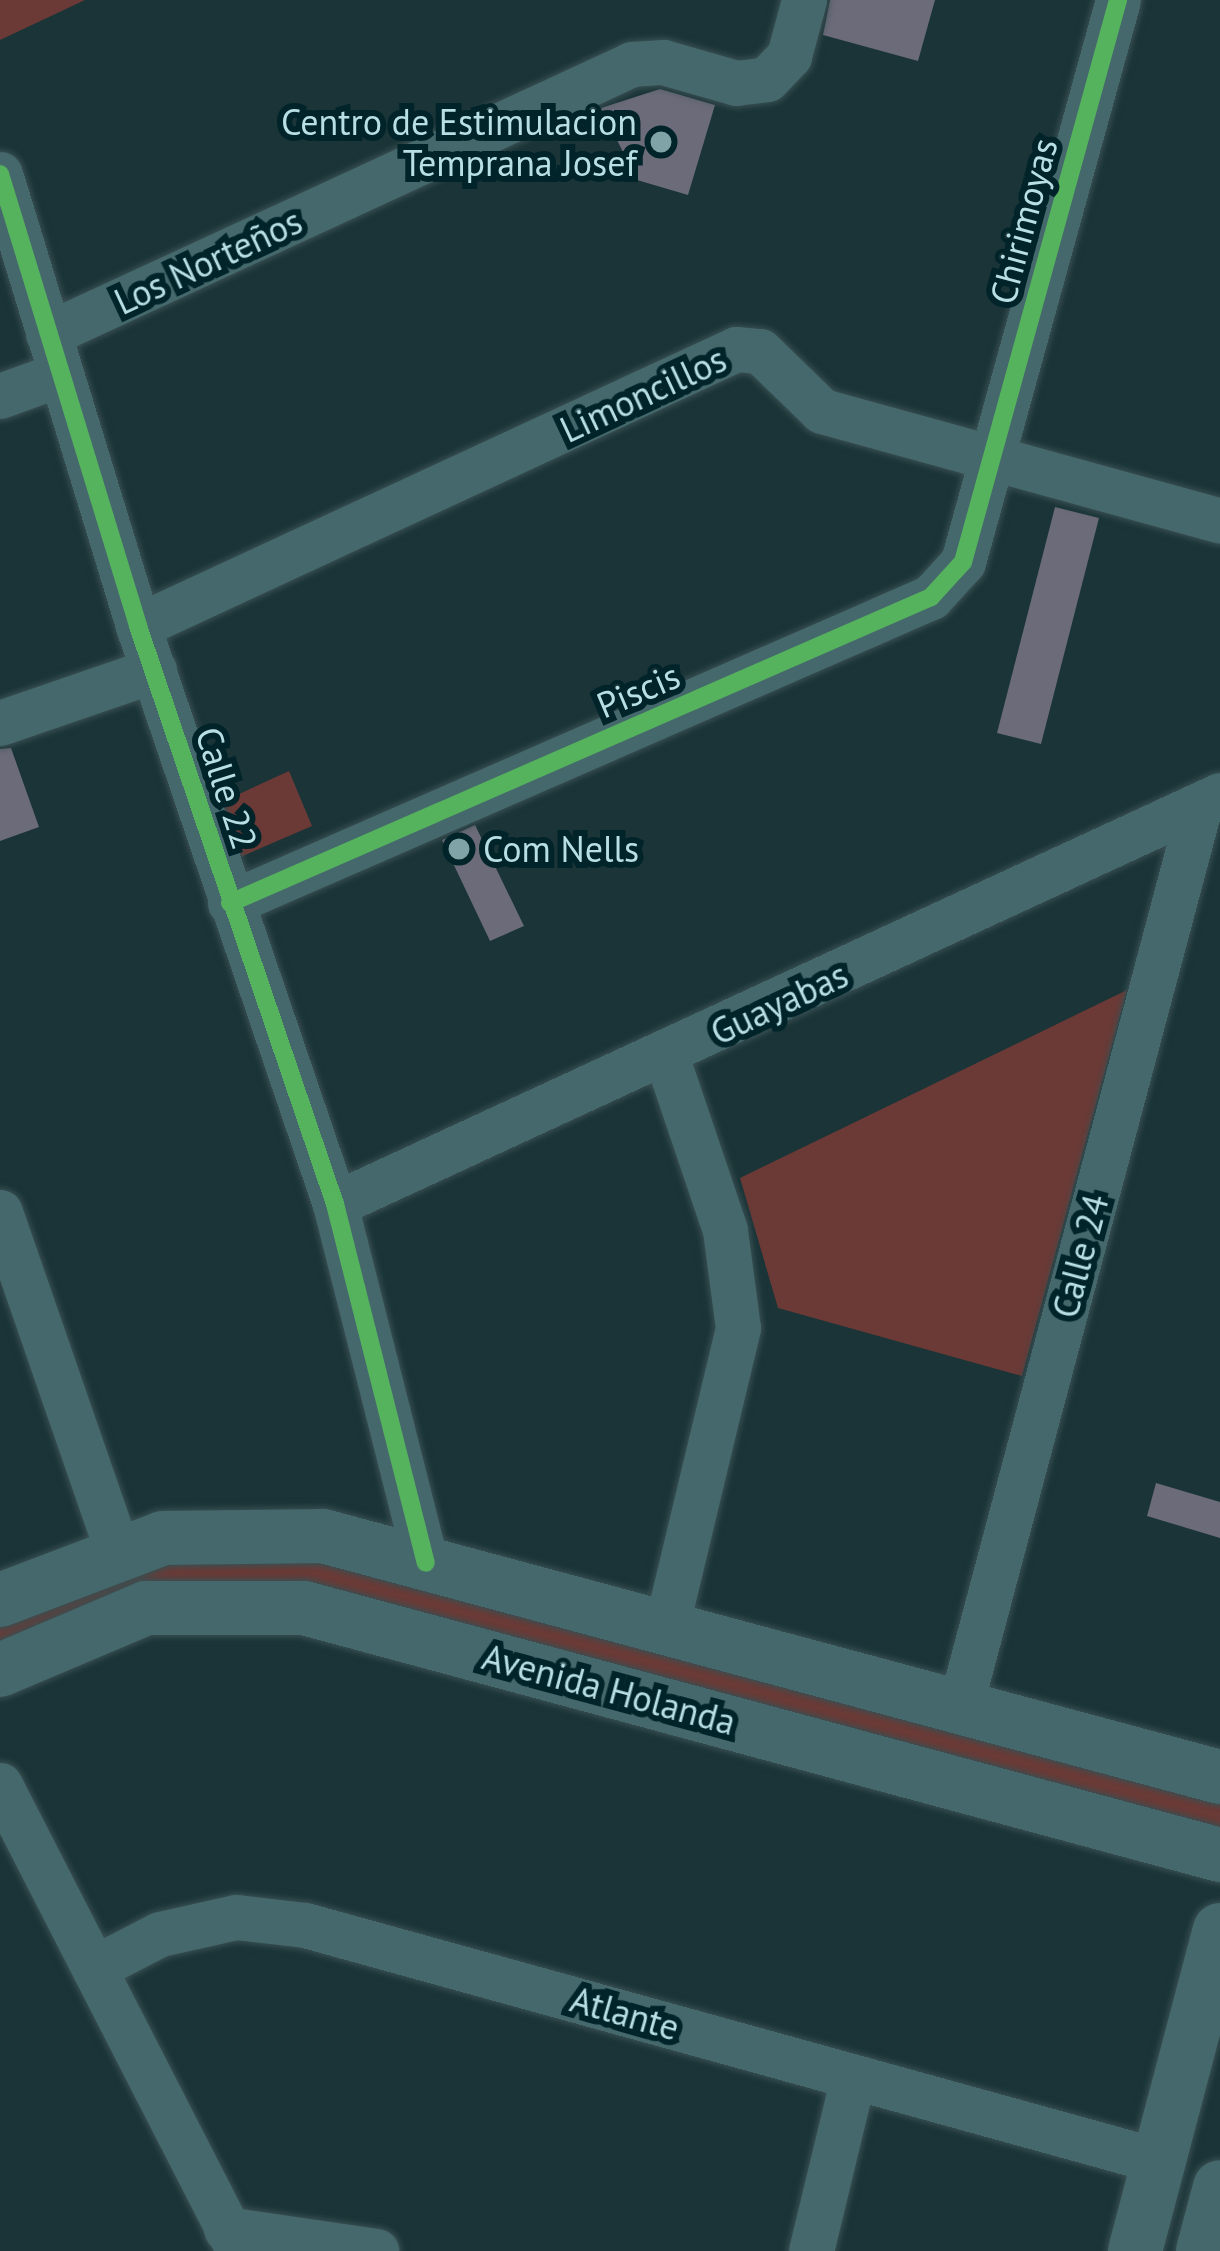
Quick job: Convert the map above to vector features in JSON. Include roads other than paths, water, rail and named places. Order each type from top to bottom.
[{"type":"street","name":"Los Norteños","points":[[0,396],[54,354],[632,64],[662,62],[736,83],[767,80],[789,56],[804,0]]},
{"type":"street","name":"Chirimoyas","points":[[991,459],[1118,0]]},
{"type":"street","name":"Calle 22","points":[[0,173],[138,626],[335,1204],[426,1563]]},
{"type":"street","name":"Limoncillos","points":[[138,626],[736,349],[760,351],[822,411],[1220,521]]},
{"type":"street","name":"Piscis","points":[[230,903],[931,597],[963,562],[991,459]]},
{"type":"street","points":[[0,723],[154,670]]},
{"type":"street","name":"Guayabas","points":[[335,1204],[667,1056],[1210,800]]},
{"type":"street","name":"Calle 24","points":[[960,1708],[1210,800]]},
{"type":"street","points":[[666,1628],[738,1328],[725,1230],[667,1056]]},
{"type":"street","points":[[4,1240],[118,1553]]},
{"type":"street","name":"Avenida Holanda","points":[[0,1600],[163,1538],[263,1532],[322,1536],[1220,1777]]},
{"type":"street","name":"Avenida Holanda","points":[[0,1670],[146,1608],[304,1608],[1220,1855]]},
{"type":"street","points":[[0,1784],[233,2240],[376,2251]]},
{"type":"street","name":"Atlante","points":[[94,1968],[160,1934],[236,1917],[305,1925],[1159,2161]]},
{"type":"street","points":[[1135,2251],[1220,1930]]},
{"type":"street","points":[[811,2251],[854,2077]]},
{"type":"street","points":[[1203,2251],[1220,2187]]},
{"type":"place","name":"Centro de Estimulacion Temprana Josef","points":[[661,142]]},
{"type":"place","name":"Com Nells","points":[[459,849]]}]
